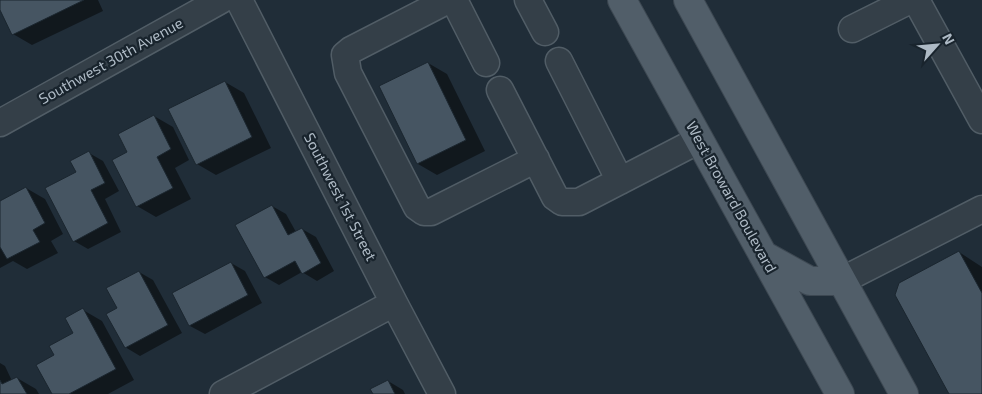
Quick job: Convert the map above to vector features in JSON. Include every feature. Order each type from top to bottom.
[{"type":"main road","name":"West Broward Boulevard","points":[[622,0],[840,394]]},
{"type":"main road","points":[[688,0],[904,394]]},
{"type":"main road","points":[[763,255],[810,281],[841,281]]},
{"type":"street","name":"Southwest 30th Avenue","points":[[0,123],[221,0]]},
{"type":"street","name":"Southwest 1st Street","points":[[239,0],[442,394]]},
{"type":"street","points":[[448,0],[351,50],[345,55],[348,73],[416,207],[424,212],[431,212],[536,159]]},
{"type":"street","points":[[454,0],[486,63]]},
{"type":"street","points":[[528,0],[545,32]]},
{"type":"street","points":[[852,29],[910,0]]},
{"type":"street","points":[[916,0],[982,120]]},
{"type":"street","points":[[559,61],[620,181]]},
{"type":"street","points":[[500,90],[555,198],[562,202],[579,202],[699,140]]},
{"type":"street","points":[[841,281],[982,209]]},
{"type":"street","points":[[223,394],[394,303]]},
{"type":"building","points":[[0,0],[84,0],[12,35],[0,10]]},
{"type":"building","points":[[428,62],[466,140],[417,164],[379,86]]},
{"type":"building","points":[[225,81],[252,137],[196,165],[168,109]]},
{"type":"building","points":[[154,115],[171,149],[157,157],[173,188],[136,207],[112,160],[127,152],[118,134]]},
{"type":"building","points":[[89,151],[105,183],[91,190],[108,223],[73,242],[45,188],[76,172],[70,161]]},
{"type":"building","points":[[26,187],[45,223],[33,230],[40,242],[7,259],[0,247],[0,201]]},
{"type":"building","points":[[272,205],[288,235],[302,228],[321,263],[302,274],[295,261],[264,278],[235,225]]},
{"type":"building","points":[[959,251],[982,293],[982,394],[949,394],[895,295],[899,283]]},
{"type":"building","points":[[231,262],[248,295],[189,326],[172,293]]},
{"type":"building","points":[[139,271],[168,325],[125,348],[106,314],[117,308],[106,288]]},
{"type":"building","points":[[83,308],[116,369],[69,394],[52,394],[36,365],[54,355],[49,346],[73,333],[65,318]]},
{"type":"building","points":[[17,377],[27,394],[0,394],[0,380],[2,384]]},
{"type":"building","points":[[388,380],[395,394],[373,394],[370,389]]}]
